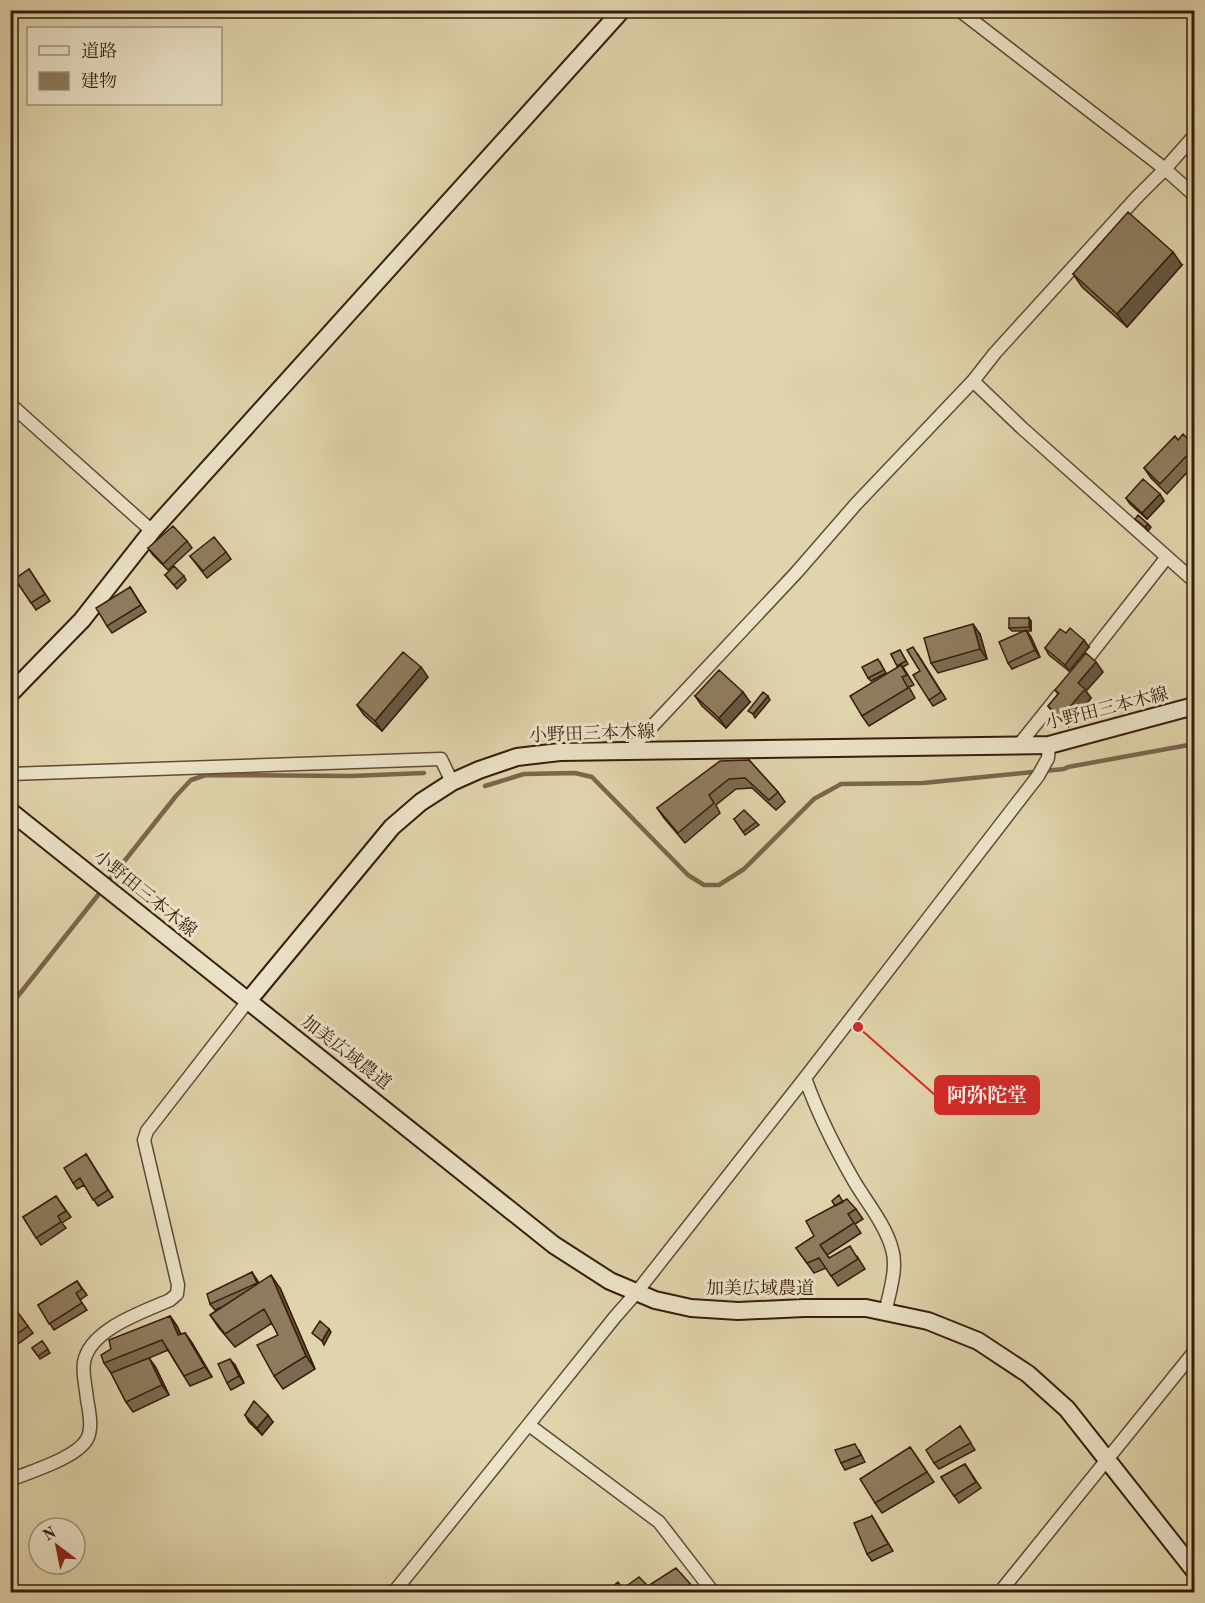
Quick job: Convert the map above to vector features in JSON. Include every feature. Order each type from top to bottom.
[{"type":"street","points":[[10,694],[82,620],[152,531],[622,10]]},
{"type":"street","points":[[959,10],[1166,168],[1194,195]]},
{"type":"street","points":[[629,751],[796,573],[856,504],[972,381],[1128,206],[1194,136]]},
{"type":"street","points":[[972,381],[1194,581]]},
{"type":"street","points":[[10,404],[152,531]]},
{"type":"street","points":[[1018,746],[1167,557]]},
{"type":"street","name":"小野田三本木線","points":[[10,810],[248,1001],[392,827],[421,802],[452,782],[517,757],[560,752],[1049,745],[1194,706]]},
{"type":"street","points":[[394,1593],[636,1293],[805,1078],[1038,776],[1048,758],[1049,745]]},
{"type":"street","points":[[10,774],[441,759],[452,782]]},
{"type":"street","points":[[10,1480],[59,1460],[81,1446],[88,1438],[90,1419],[84,1363],[91,1346],[109,1330],[170,1300],[177,1294],[178,1285],[144,1140],[147,1131],[248,1001]]},
{"type":"street","name":"加美広域農道","points":[[248,1001],[554,1245],[610,1281],[636,1293],[691,1308],[738,1311],[866,1308],[928,1321],[978,1341],[1018,1367],[1067,1409],[1194,1570]]},
{"type":"street","points":[[805,1078],[819,1116],[882,1226],[893,1251],[893,1267],[885,1312]]},
{"type":"street","points":[[1000,1593],[1194,1352]]},
{"type":"street","points":[[529,1425],[659,1522],[713,1593]]},
{"type":"building","points":[[1128,212],[1173,252],[1117,314],[1073,274]]},
{"type":"building","points":[[1183,434],[1194,445],[1194,448],[1160,484],[1144,468],[1175,436],[1178,440]]},
{"type":"building","points":[[1143,479],[1160,494],[1142,513],[1126,498]]},
{"type":"building","points":[[1138,515],[1148,524],[1145,527],[1135,519]]},
{"type":"building","points":[[173,526],[187,541],[163,564],[148,548]]},
{"type":"building","points":[[1194,529],[1194,541],[1188,535]]},
{"type":"building","points":[[214,537],[226,552],[203,571],[190,556]]},
{"type":"building","points":[[174,566],[184,576],[174,585],[165,575]]},
{"type":"building","points":[[29,569],[45,594],[31,603],[15,579]]},
{"type":"building","points":[[130,587],[141,605],[107,626],[96,608]]},
{"type":"building","points":[[1009,618],[1029,618],[1029,627],[1009,628]]},
{"type":"building","points":[[973,624],[980,649],[931,663],[924,638]]},
{"type":"building","points":[[1070,628],[1084,640],[1065,665],[1045,648],[1060,629],[1066,633]]},
{"type":"building","points":[[1026,630],[1035,650],[1008,663],[999,642]]},
{"type":"building","points":[[913,647],[941,692],[929,700],[913,675],[920,671],[907,650]]},
{"type":"building","points":[[900,650],[906,661],[897,666],[891,654]]},
{"type":"building","points":[[403,652],[421,667],[375,721],[357,705]]},
{"type":"building","points":[[1086,653],[1096,662],[1078,683],[1085,689],[1061,717],[1048,706],[1059,693],[1055,690]]},
{"type":"building","points":[[878,659],[884,670],[868,678],[862,667]]},
{"type":"building","points":[[901,665],[907,675],[902,677],[908,688],[862,716],[850,696]]},
{"type":"building","points":[[719,670],[743,692],[719,718],[695,696]]},
{"type":"building","points":[[763,692],[768,696],[753,714],[748,711]]},
{"type":"building","points":[[749,760],[778,792],[769,800],[745,778],[729,779],[709,795],[714,803],[678,833],[657,808],[720,761]]},
{"type":"building","points":[[744,810],[756,822],[743,832],[734,819]]},
{"type":"building","points":[[86,1154],[108,1190],[93,1200],[80,1178],[73,1183],[64,1168]]},
{"type":"building","points":[[839,1195],[843,1202],[835,1206],[832,1201]]},
{"type":"building","points":[[56,1196],[66,1211],[58,1216],[61,1222],[36,1238],[23,1217]]},
{"type":"building","points":[[847,1199],[856,1209],[848,1214],[854,1223],[820,1245],[829,1258],[850,1246],[858,1259],[831,1276],[819,1258],[807,1263],[796,1248],[814,1236],[806,1221]]},
{"type":"building","points":[[252,1272],[257,1283],[210,1304],[207,1294]]},
{"type":"building","points":[[271,1275],[306,1356],[274,1376],[257,1345],[278,1335],[264,1309],[225,1334],[210,1315]]},
{"type":"building","points":[[77,1281],[82,1289],[76,1293],[82,1303],[49,1324],[38,1305]]},
{"type":"building","points":[[15,1309],[28,1326],[10,1339],[10,1312]]},
{"type":"building","points":[[170,1316],[178,1335],[185,1333],[205,1367],[184,1376],[162,1340],[104,1363],[101,1355],[111,1349],[109,1340]]},
{"type":"building","points":[[320,1321],[329,1329],[322,1341],[312,1333]]},
{"type":"building","points":[[42,1341],[48,1349],[38,1356],[32,1348]]},
{"type":"building","points":[[149,1358],[162,1385],[126,1402],[111,1373]]},
{"type":"building","points":[[230,1359],[239,1376],[227,1383],[218,1364]]},
{"type":"building","points":[[254,1401],[268,1415],[257,1428],[245,1415]]},
{"type":"building","points":[[960,1426],[971,1443],[934,1463],[926,1450]]},
{"type":"building","points":[[855,1444],[861,1455],[841,1463],[835,1450]]},
{"type":"building","points":[[910,1447],[927,1472],[875,1503],[860,1479]]},
{"type":"building","points":[[965,1464],[976,1482],[954,1496],[941,1477]]},
{"type":"building","points":[[872,1516],[888,1544],[867,1554],[854,1523]]},
{"type":"building","points":[[676,1568],[695,1589],[692,1593],[633,1593],[628,1585],[639,1577],[648,1586]]},
{"type":"building","points":[[618,1582],[623,1589],[619,1593],[608,1593],[607,1591]]},
{"type":"waterway","points":[[485,786],[524,774],[575,773],[592,777],[688,875],[704,885],[719,885],[744,869],[814,799],[841,784],[923,783],[1064,769],[1194,744]]},
{"type":"waterway","points":[[107,883],[191,780],[206,775],[351,776],[424,773]]},
{"type":"waterway","points":[[10,1006],[102,890]]},
{"type":"place","name":"阿弥陀堂","points":[[858,1027]]}]
